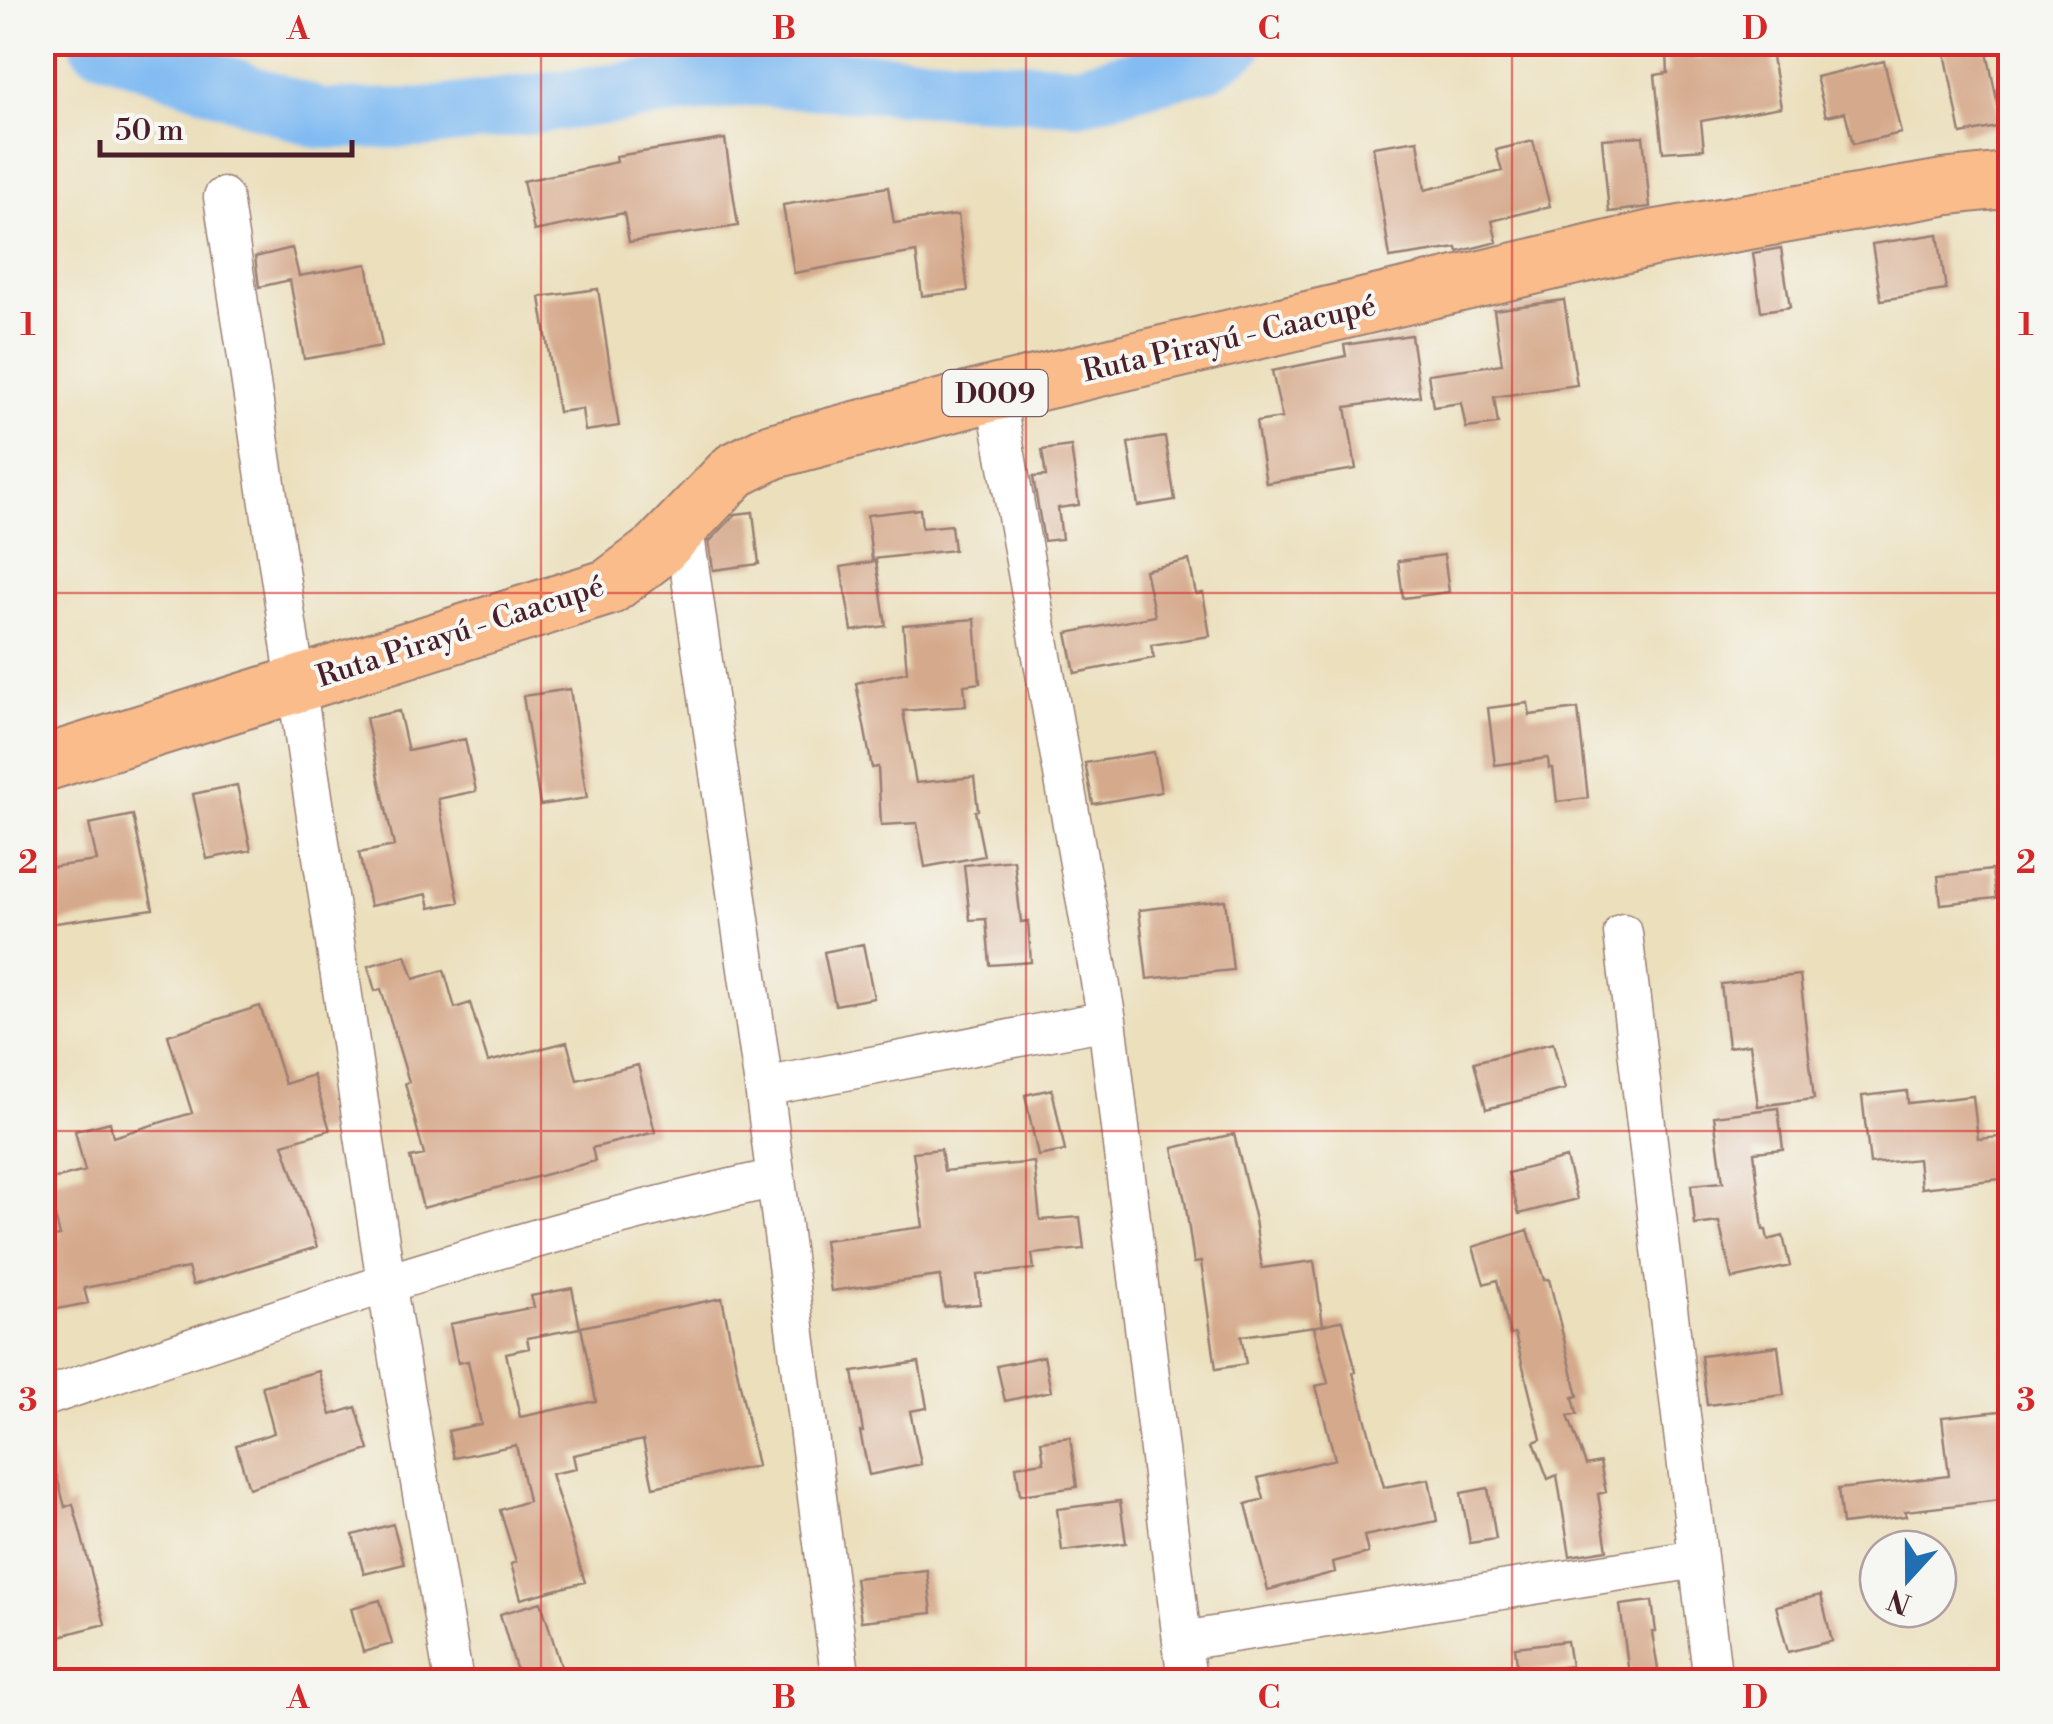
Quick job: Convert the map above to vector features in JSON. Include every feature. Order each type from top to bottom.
[{"type":"main road","name":"Ruta Pirayú - Caacupé","points":[[42,764],[609,587],[658,550],[735,470],[773,452],[995,394],[1654,238],[1946,187],[2010,180]]},
{"type":"street","points":[[223,197],[386,1282],[454,1682]]},
{"type":"street","points":[[995,394],[1108,1020],[1187,1682]]},
{"type":"street","points":[[684,522],[764,1088],[841,1682]]},
{"type":"street","points":[[1624,933],[1713,1682]]},
{"type":"street","points":[[764,1088],[1108,1020]]},
{"type":"street","points":[[42,1398],[386,1282],[667,1202],[776,1178]]},
{"type":"street","points":[[1182,1641],[1697,1560]]},
{"type":"building","points":[[1943,42],[1985,42],[2002,126],[1961,134]]},
{"type":"building","points":[[1770,46],[1781,107],[1701,121],[1704,149],[1663,152],[1655,75],[1668,73],[1667,54],[1694,51],[1695,59]]},
{"type":"building","points":[[1884,61],[1901,133],[1853,144],[1845,112],[1826,116],[1816,77]]},
{"type":"building","points":[[1643,136],[1650,207],[1609,212],[1602,139]]},
{"type":"building","points":[[725,139],[738,226],[629,242],[624,213],[534,231],[523,181],[617,162],[616,156]]},
{"type":"building","points":[[1418,140],[1425,190],[1502,171],[1496,150],[1533,141],[1550,206],[1492,221],[1497,242],[1458,252],[1457,248],[1390,258],[1373,147]]},
{"type":"building","points":[[888,187],[894,223],[958,215],[968,291],[922,296],[916,252],[794,273],[783,205]]},
{"type":"building","points":[[1938,234],[1946,290],[1881,300],[1872,244]]},
{"type":"building","points":[[292,248],[299,276],[367,264],[382,346],[304,359],[290,280],[259,287],[255,257]]},
{"type":"building","points":[[1781,248],[1790,307],[1761,311],[1753,253]]},
{"type":"building","points":[[598,289],[619,426],[585,431],[582,409],[558,412],[540,297]]},
{"type":"building","points":[[1564,300],[1577,385],[1494,397],[1498,424],[1466,428],[1461,403],[1433,407],[1428,374],[1502,364],[1494,310]]},
{"type":"building","points":[[1411,335],[1420,396],[1346,407],[1356,469],[1266,483],[1256,422],[1282,418],[1272,371],[1346,356],[1344,345]]},
{"type":"building","points":[[1165,437],[1175,500],[1138,506],[1128,443]]},
{"type":"building","points":[[1071,446],[1079,505],[1058,508],[1062,539],[1044,541],[1033,477],[1046,476],[1042,450]]},
{"type":"building","points":[[920,509],[922,528],[951,525],[954,550],[872,559],[867,515]]},
{"type":"building","points":[[753,512],[759,564],[713,570],[709,542],[736,514]]},
{"type":"building","points":[[1444,555],[1449,592],[1403,598],[1398,561]]},
{"type":"building","points":[[1189,560],[1196,594],[1203,593],[1210,636],[1151,645],[1154,658],[1075,673],[1067,633],[1155,616],[1145,570]]},
{"type":"building","points":[[876,561],[886,626],[852,631],[841,567]]},
{"type":"building","points":[[975,619],[980,683],[964,685],[966,706],[903,711],[916,783],[974,777],[978,810],[975,811],[984,856],[925,867],[917,823],[881,825],[878,767],[872,768],[856,683],[907,672],[903,625]]},
{"type":"building","points":[[570,689],[587,798],[540,805],[523,696]]},
{"type":"building","points":[[1528,703],[1530,715],[1578,709],[1588,798],[1557,802],[1548,758],[1495,765],[1488,708]]},
{"type":"building","points":[[399,711],[408,751],[465,739],[476,791],[438,799],[459,902],[430,908],[427,894],[370,906],[359,853],[394,846],[366,718]]},
{"type":"building","points":[[1154,752],[1161,792],[1093,804],[1085,763]]},
{"type":"building","points":[[237,785],[251,850],[207,859],[193,794]]},
{"type":"building","points":[[133,815],[153,909],[42,925],[42,868],[97,861],[89,824]]},
{"type":"building","points":[[1014,860],[1021,922],[1028,921],[1031,962],[990,965],[986,919],[970,920],[964,865]]},
{"type":"building","points":[[1992,870],[1996,898],[1941,904],[1938,876]]},
{"type":"building","points":[[1225,900],[1233,970],[1147,979],[1139,910]]},
{"type":"building","points":[[863,944],[874,998],[835,1005],[824,952]]},
{"type":"building","points":[[406,955],[414,979],[444,970],[455,1008],[470,1003],[488,1062],[567,1042],[577,1080],[638,1065],[655,1132],[592,1148],[595,1161],[423,1208],[410,1158],[424,1155],[405,1083],[409,1082],[381,989],[375,991],[368,966]]},
{"type":"building","points":[[1800,975],[1814,1099],[1758,1106],[1750,1044],[1728,1047],[1721,984]]},
{"type":"building","points":[[260,1006],[285,1084],[313,1075],[330,1130],[283,1144],[317,1247],[193,1285],[188,1268],[84,1288],[88,1303],[42,1312],[42,1239],[60,1236],[46,1181],[85,1171],[75,1131],[110,1122],[113,1137],[192,1113],[168,1035]]},
{"type":"building","points":[[1553,1043],[1565,1089],[1486,1109],[1474,1062]]},
{"type":"building","points":[[1052,1089],[1065,1151],[1038,1156],[1025,1095]]},
{"type":"building","points":[[1907,1091],[1908,1103],[1973,1096],[1978,1139],[2010,1136],[2010,1178],[1921,1188],[1918,1159],[1870,1164],[1862,1096]]},
{"type":"building","points":[[1778,1108],[1783,1149],[1754,1152],[1763,1230],[1768,1240],[1783,1236],[1790,1266],[1732,1279],[1719,1222],[1695,1225],[1691,1185],[1723,1182],[1714,1116]]},
{"type":"building","points":[[1234,1134],[1262,1268],[1314,1261],[1323,1325],[1241,1336],[1246,1364],[1216,1369],[1201,1262],[1194,1263],[1173,1148]]},
{"type":"building","points":[[941,1149],[944,1171],[1034,1162],[1040,1220],[1080,1217],[1084,1249],[1032,1254],[1034,1269],[977,1275],[980,1304],[944,1307],[940,1276],[831,1291],[824,1240],[923,1227],[913,1152]]},
{"type":"building","points":[[1566,1158],[1577,1199],[1519,1214],[1508,1173]]},
{"type":"building","points":[[1528,1230],[1544,1280],[1549,1279],[1578,1396],[1573,1397],[1577,1414],[1568,1416],[1586,1465],[1600,1462],[1606,1492],[1598,1494],[1607,1550],[1570,1556],[1557,1475],[1548,1479],[1534,1442],[1541,1439],[1515,1334],[1510,1335],[1497,1280],[1484,1284],[1473,1247]]},
{"type":"building","points":[[572,1288],[580,1328],[527,1338],[529,1348],[506,1353],[520,1417],[596,1401],[581,1327],[722,1298],[757,1466],[653,1487],[643,1440],[573,1455],[576,1469],[551,1474],[585,1582],[521,1599],[511,1564],[516,1562],[500,1510],[528,1501],[516,1445],[454,1458],[448,1431],[481,1424],[468,1361],[458,1363],[450,1324],[534,1307],[531,1296]]},
{"type":"building","points":[[1343,1320],[1384,1487],[1429,1479],[1437,1521],[1364,1536],[1368,1553],[1333,1562],[1335,1572],[1268,1590],[1246,1504],[1264,1499],[1258,1478],[1335,1459],[1316,1386],[1328,1383],[1314,1327]]},
{"type":"building","points":[[1778,1346],[1784,1395],[1707,1405],[1701,1356]]},
{"type":"building","points":[[1044,1356],[1051,1391],[1005,1401],[997,1366]]},
{"type":"building","points":[[919,1362],[927,1408],[910,1411],[921,1464],[869,1475],[853,1372]]},
{"type":"building","points":[[319,1371],[331,1415],[356,1407],[369,1450],[249,1488],[236,1445],[274,1433],[262,1386]]},
{"type":"building","points":[[2010,1410],[2010,1499],[1905,1511],[1906,1516],[1842,1524],[1838,1489],[1949,1476],[1942,1417]]},
{"type":"building","points":[[1070,1437],[1077,1487],[1020,1495],[1016,1466],[1044,1462],[1041,1441]]},
{"type":"building","points":[[51,1455],[65,1507],[73,1504],[105,1624],[60,1636],[42,1571],[42,1456]]},
{"type":"building","points":[[1488,1488],[1496,1539],[1470,1543],[1461,1493]]},
{"type":"building","points":[[1120,1501],[1126,1543],[1062,1551],[1057,1509]]},
{"type":"building","points":[[393,1524],[404,1564],[364,1574],[353,1535]]},
{"type":"building","points":[[927,1570],[932,1613],[861,1621],[855,1578]]},
{"type":"building","points":[[1821,1595],[1832,1641],[1788,1652],[1776,1606]]},
{"type":"building","points":[[380,1600],[392,1644],[363,1652],[351,1608]]},
{"type":"building","points":[[1652,1601],[1656,1632],[1652,1632],[1660,1682],[1630,1682],[1620,1605]]},
{"type":"building","points":[[541,1602],[566,1682],[520,1682],[500,1614]]},
{"type":"building","points":[[1567,1641],[1571,1666],[1518,1672],[1515,1647]]},
{"type":"waterway","points":[[99,42],[321,119],[424,118],[753,76],[1079,94],[1205,61],[1234,42]]}]
